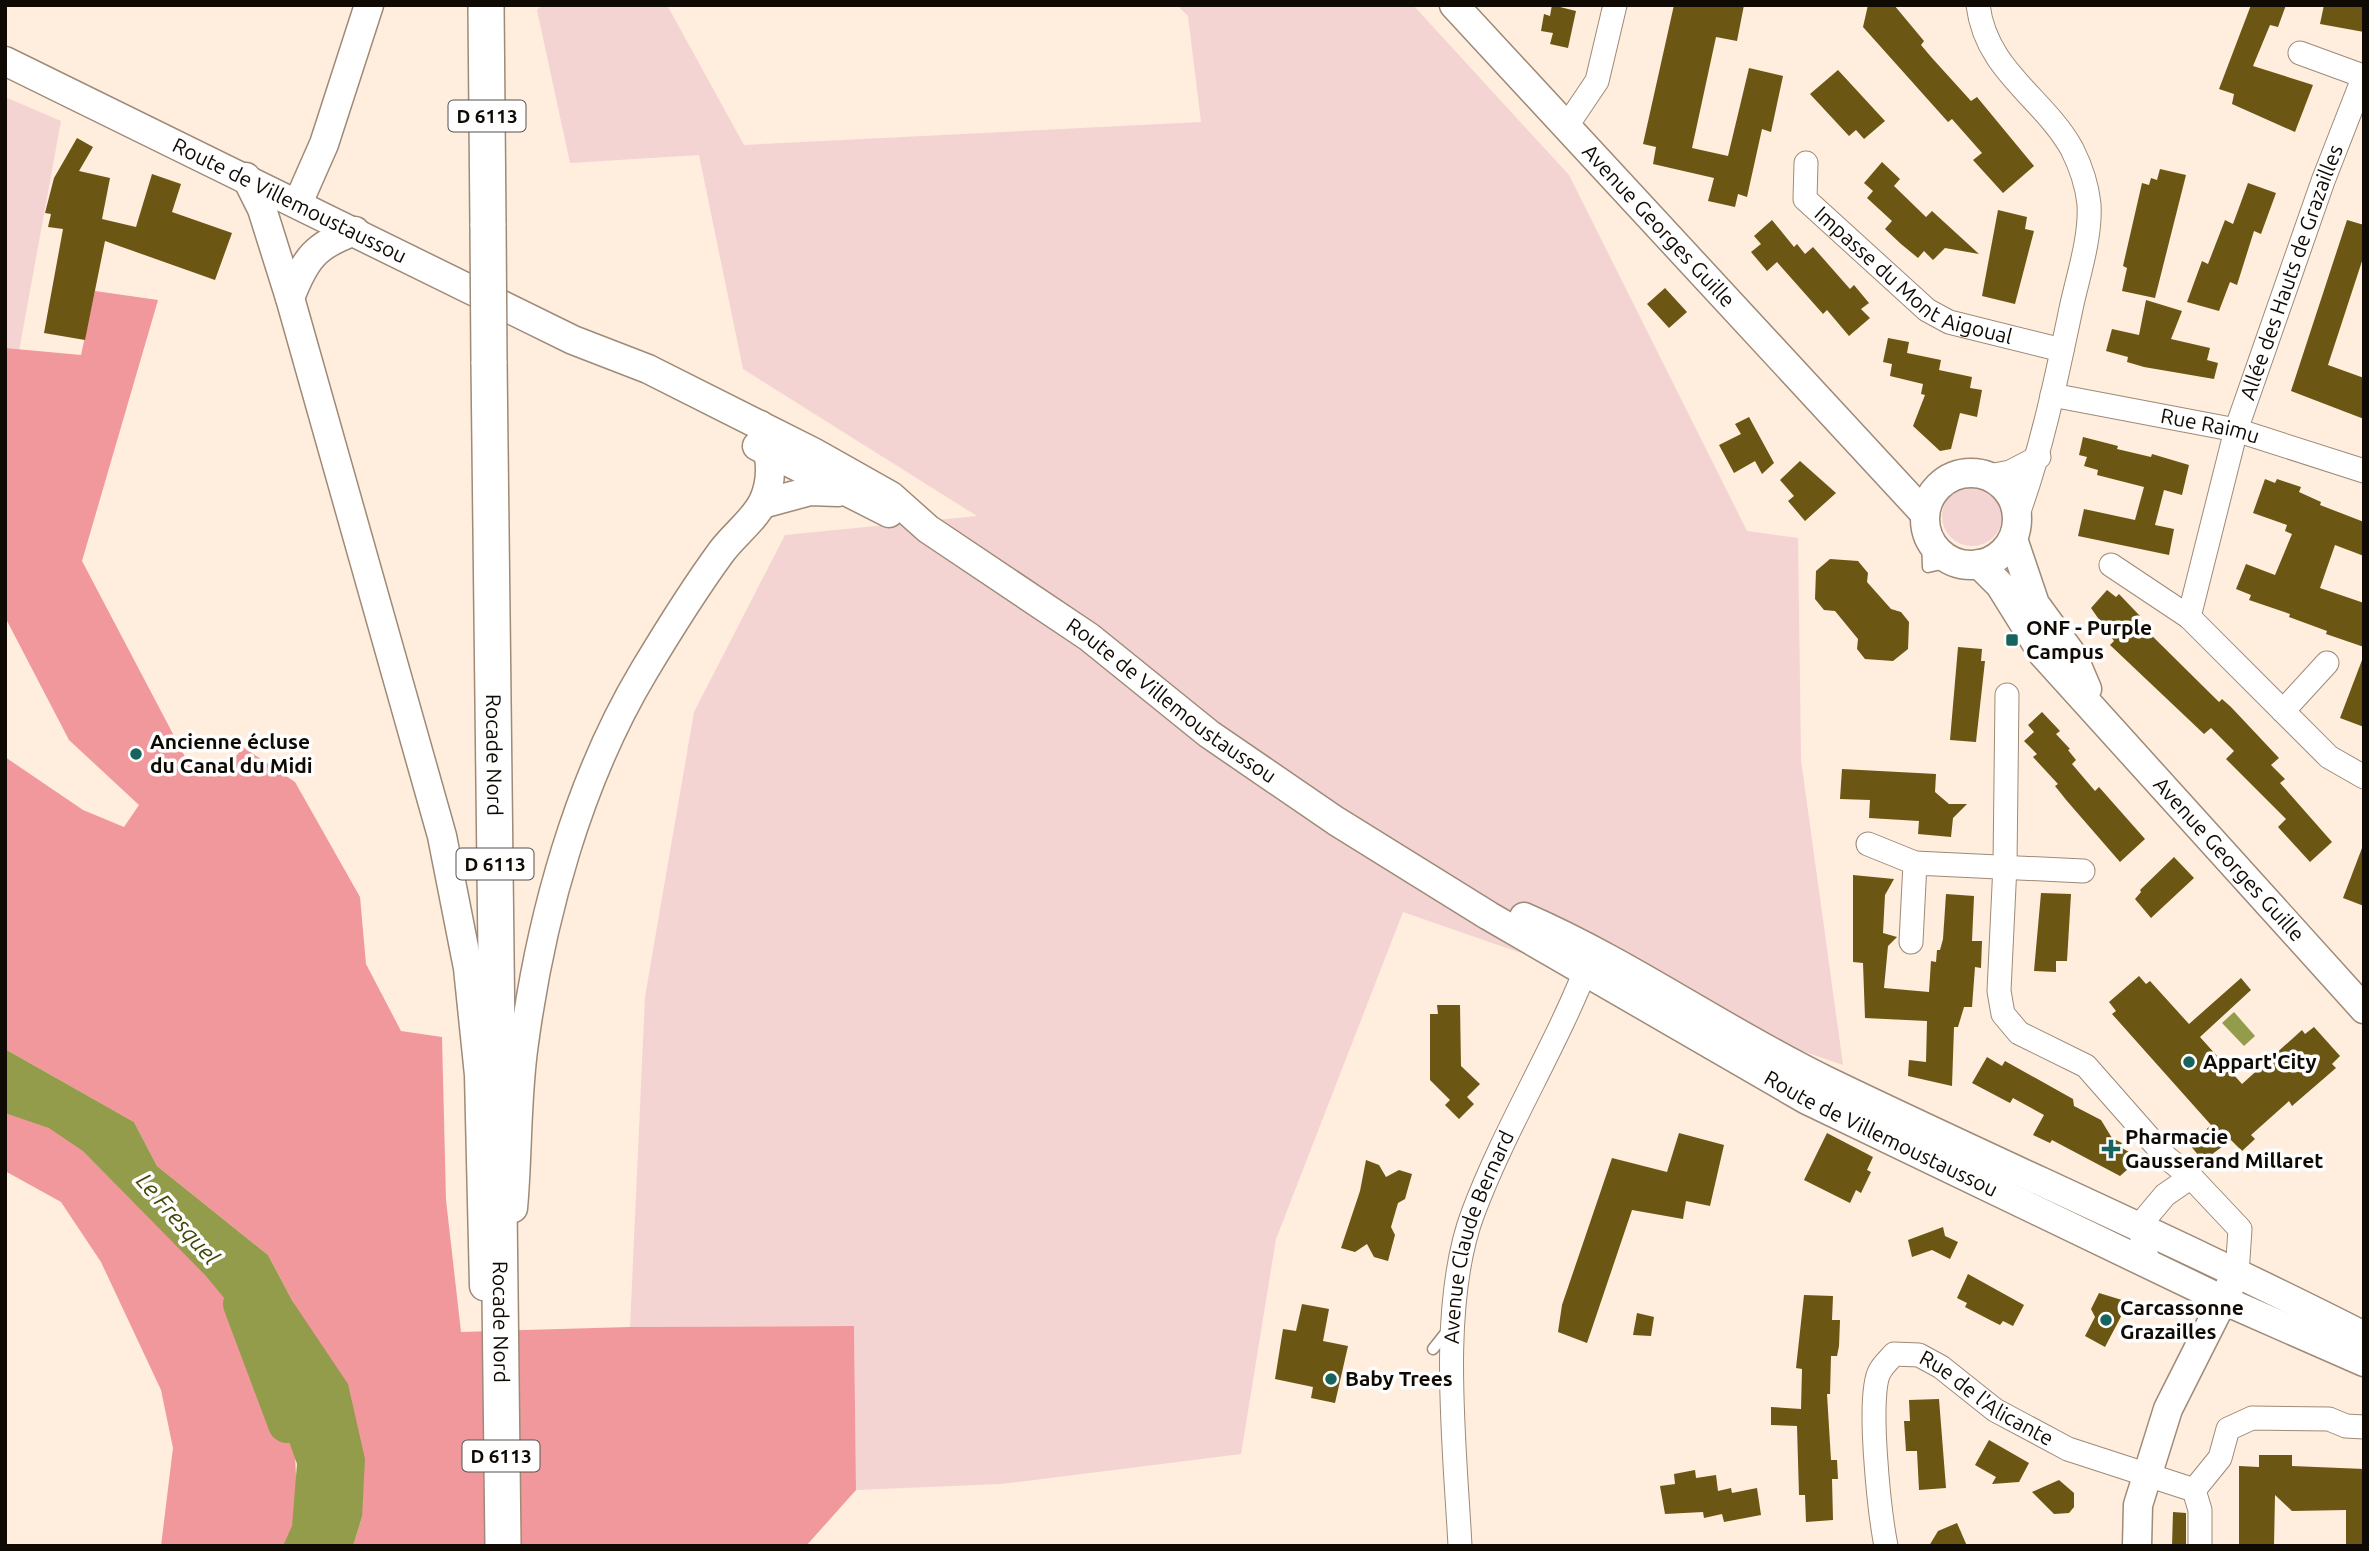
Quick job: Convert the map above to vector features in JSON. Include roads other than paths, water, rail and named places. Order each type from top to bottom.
[{"type":"main road","name":"Rocade Nord","points":[[486,5],[503,1546]]},
{"type":"street","points":[[298,203],[324,144],[369,5]]},
{"type":"street","name":"Avenue Georges Guille","points":[[1454,5],[1863,448],[1926,524]]},
{"type":"street","points":[[1566,127],[1597,81],[1615,5]]},
{"type":"street","points":[[1978,5],[1980,22],[1996,59],[2071,147],[2084,176],[2089,206],[2039,457],[2015,527],[1998,556],[1966,563],[1937,550],[1926,524],[1932,494],[1942,482],[1963,473],[1989,476],[2010,472],[2039,457]]},
{"type":"street","name":"Allée des Hauts de Grazailles","points":[[2189,617],[2236,430],[2323,181],[2364,76],[2300,53]]},
{"type":"street","name":"Route de Villemoustaussou","points":[[5,61],[246,177],[573,340],[648,369],[760,425],[891,496],[928,529],[1089,637],[1209,734],[1336,821],[1416,870],[1824,1079],[2139,1226],[2364,1336]]},
{"type":"street","name":"Impasse du Mont Aigoual","points":[[1806,163],[1805,199],[1927,310],[1949,322],[2062,350]]},
{"type":"street","points":[[246,177],[262,209],[290,298],[442,836],[468,968],[480,1075],[479,1185],[486,1392],[486,1546]]},
{"type":"street","points":[[290,298],[300,273],[316,250],[331,239],[355,231]]},
{"type":"street","name":"Route de Villemoustaussou","points":[[573,340],[637,385],[770,452],[842,492],[928,529]]},
{"type":"street","name":"Rue Raimu","points":[[2052,395],[2236,430],[2364,471]]},
{"type":"street","points":[[499,1367],[523,1045],[544,936],[571,837],[601,757],[643,673],[723,550],[762,504],[770,477],[770,452],[760,425]]},
{"type":"street","name":"Avenue Georges Guille","points":[[1863,448],[1907,475],[1942,482]]},
{"type":"street","points":[[1989,476],[2009,491],[2015,527]]},
{"type":"street","points":[[762,504],[810,491],[842,492]]},
{"type":"street","name":"Avenue Georges Guille","points":[[2015,527],[2035,604],[2073,656],[2095,708]]},
{"type":"street","name":"Avenue Georges Guille","points":[[1966,563],[2000,585],[2043,654],[2095,708],[2364,1009]]},
{"type":"street","points":[[2110,565],[2189,617],[2329,757],[2364,777]]},
{"type":"street","points":[[2283,710],[2327,663]]},
{"type":"street","points":[[2007,695],[2006,866],[1999,991],[2003,1014],[2019,1033],[2086,1066],[2167,1158],[2191,1177],[2240,1229],[2237,1274],[2168,1409],[2146,1474],[2138,1505],[2137,1546]]},
{"type":"street","points":[[1867,844],[1915,863],[2083,871]]},
{"type":"street","points":[[1911,942],[1915,863]]},
{"type":"street","name":"Route de Villemoustaussou","points":[[1590,960],[1807,1100],[2223,1300],[2364,1362]]},
{"type":"street","name":"Avenue Claude Bernard","points":[[1460,1546],[1452,1369],[1461,1261],[1473,1213],[1590,960]]},
{"type":"street","points":[[2149,1265],[2139,1226],[2165,1195],[2191,1177]]},
{"type":"street","points":[[2110,1213],[2165,1195]]},
{"type":"street","name":"Rue de l'Alicante","points":[[1886,1546],[1876,1474],[1875,1391],[1879,1372],[1894,1354],[1919,1355],[1941,1367],[1995,1410],[2068,1449],[2146,1474]]},
{"type":"street","points":[[2194,1490],[2220,1458],[2228,1429],[2252,1418],[2329,1419],[2346,1426],[2364,1427]]},
{"type":"street","points":[[2146,1474],[2194,1490]]},
{"type":"street","points":[[2194,1490],[2200,1510],[2200,1546]]},
{"type":"lane","points":[[1433,1349],[1454,1322]]},
{"type":"water","points":[[2234,1012],[2255,1036],[2244,1046],[2222,1023]]},
{"type":"water","points":[[5,1049],[134,1122],[157,1166],[268,1255],[293,1302],[348,1384],[365,1459],[362,1517],[353,1546],[283,1546],[292,1526],[297,1464],[279,1413],[270,1369],[252,1332],[206,1276],[83,1151],[49,1128],[5,1113]]},
{"type":"waterway","name":"Le Fresquel","points":[[242,1304],[287,1424]]},
{"type":"place","name":"ONF - Purple Campus","points":[[2012,640]]},
{"type":"place","name":"Ancienne écluse du Canal du Midi","points":[[136,754]]},
{"type":"place","name":"Appart'City","points":[[2189,1062]]},
{"type":"place","name":"Pharmacie Gausserand Millaret","points":[[2111,1149]]},
{"type":"place","name":"Carcassonne Grazailles","points":[[2106,1320]]},
{"type":"place","name":"Baby Trees","points":[[1331,1379]]}]
